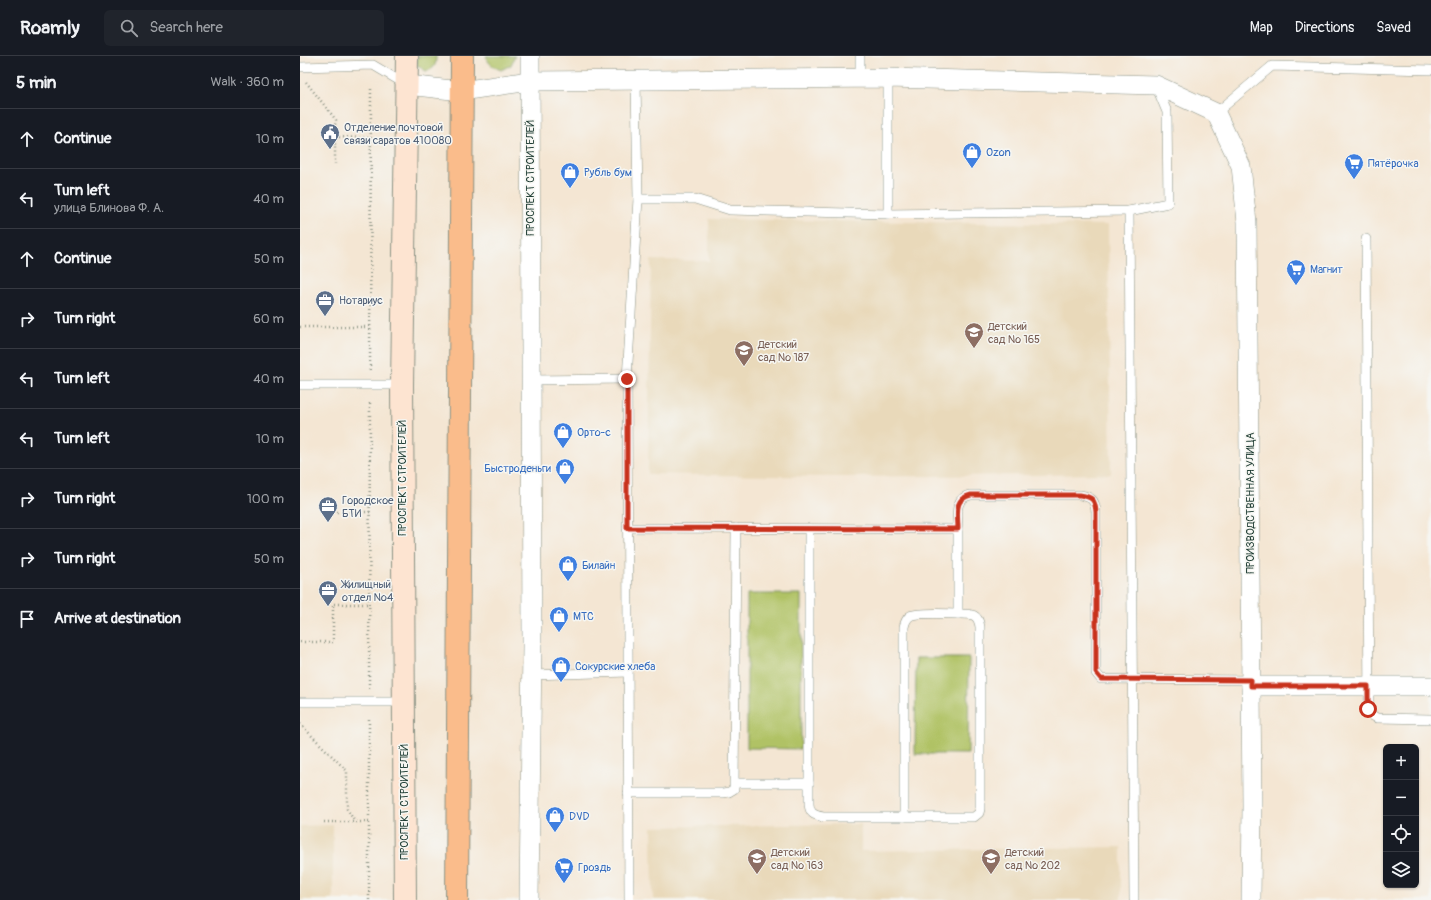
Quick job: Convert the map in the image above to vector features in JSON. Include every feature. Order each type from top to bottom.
[{"type":"main road","points":[[457,900],[462,56]]},
{"type":"street","name":"ПРОСПЕКТ СТРОИТЕЛЕЙ","points":[[405,900],[402,385],[407,56]]},
{"type":"street","name":"ПРОСПЕКТ СТРОИТЕЛЕЙ","points":[[529,900],[532,675],[530,56]]},
{"type":"street","points":[[407,85],[461,91],[530,81],[888,78],[1156,85],[1216,113]]},
{"type":"street","name":"ПРОИЗВОДСТВЕННАЯ УЛИЦА","points":[[1216,113],[1241,166],[1247,222],[1252,804],[1251,900]]},
{"type":"street","points":[[1251,683],[1431,686]]},
{"type":"lane","points":[[860,56],[860,79]]},
{"type":"lane","points":[[300,67],[373,65],[407,85]]},
{"type":"lane","points":[[1216,113],[1272,66],[1431,70]]},
{"type":"lane","points":[[888,78],[888,214]]},
{"type":"lane","points":[[629,900],[627,379],[638,199],[636,80]]},
{"type":"lane","points":[[638,199],[695,199],[730,210],[888,214],[1129,211],[1168,203],[1167,112],[1156,85]]},
{"type":"lane","points":[[1129,211],[1134,900]]},
{"type":"lane","points":[[1366,238],[1368,709],[1373,716],[1377,718],[1431,719]]},
{"type":"lane","points":[[531,380],[627,379]]},
{"type":"lane","points":[[300,385],[402,385]]},
{"type":"lane","points":[[958,614],[959,500],[964,496],[971,495],[1089,496],[1095,502],[1096,512],[1096,673],[1101,679],[1251,683]]},
{"type":"lane","points":[[627,528],[958,529]]},
{"type":"lane","points":[[628,793],[723,793],[734,789],[736,528]]},
{"type":"lane","points":[[809,529],[809,804],[810,811],[814,816],[823,817],[904,817],[969,817],[979,813],[979,619],[974,615],[919,614],[911,615],[906,620],[904,627],[904,817]]},
{"type":"lane","points":[[532,675],[628,672]]},
{"type":"lane","points":[[300,702],[403,702]]},
{"type":"lane","points":[[735,782],[809,783]]},
{"type":"path","points":[[304,79],[336,120],[335,164]]},
{"type":"path","points":[[369,900],[371,88]]},
{"type":"path","points":[[335,137],[370,138]]},
{"type":"path","points":[[300,327],[370,327]]},
{"type":"path","points":[[334,512],[370,512]]},
{"type":"path","points":[[300,642],[333,642],[333,604],[370,604]]},
{"type":"path","points":[[300,724],[347,771],[347,809],[355,822]]},
{"type":"path","points":[[324,822],[369,822]]},
{"type":"shaded area","points":[[709,219],[1108,225],[1111,474],[838,477],[648,474],[651,260],[709,261]]},
{"type":"shaded area","points":[[861,824],[861,851],[1121,847],[1121,900],[653,900],[652,827]]},
{"type":"shaded area","points":[[333,825],[333,900],[300,900],[300,826]]},
{"type":"green space","points":[[417,56],[436,56],[436,62],[431,69],[426,71],[417,65]]},
{"type":"green space","points":[[486,56],[515,56],[511,65],[501,70],[490,63]]},
{"type":"green space","points":[[747,594],[801,594],[801,749],[747,748]]},
{"type":"green space","points":[[916,658],[969,658],[968,754],[915,754]]},
{"type":"place","name":"Отделение почтовой связи саратов 410080","points":[[330,150]]},
{"type":"place","name":"Ozon","points":[[972,169]]},
{"type":"place","name":"Пятёрочка","points":[[1354,180]]},
{"type":"place","name":"Рубль бум","points":[[570,189]]},
{"type":"place","name":"Магнит","points":[[1296,286]]},
{"type":"place","name":"Нотариус","points":[[325,317]]},
{"type":"place","name":"Детский сад № 165","points":[[974,349]]},
{"type":"place","name":"Детский сад № 187","points":[[744,367]]},
{"type":"place","name":"Орто-с","points":[[563,449]]},
{"type":"place","name":"Быстроденьги","points":[[565,485]]},
{"type":"place","name":"Городское БТИ","points":[[328,523]]},
{"type":"place","name":"Билайн","points":[[568,582]]},
{"type":"place","name":"Жилищный отдел №4","points":[[328,607]]},
{"type":"place","name":"МТС","points":[[559,633]]},
{"type":"place","name":"Сокурские хлеба","points":[[561,683]]},
{"type":"place","name":"DVD","points":[[555,833]]},
{"type":"place","name":"Детский сад № 163","points":[[757,875]]},
{"type":"place","name":"Детский сад № 202","points":[[991,875]]},
{"type":"place","name":"Гроздь","points":[[564,884]]},
{"type":"route","points":[[627,379],[627,528],[958,529],[959,500],[964,496],[1089,496],[1095,502],[1096,512],[1096,673],[1101,679],[1251,680],[1251,686],[1368,686],[1368,709]]}]
